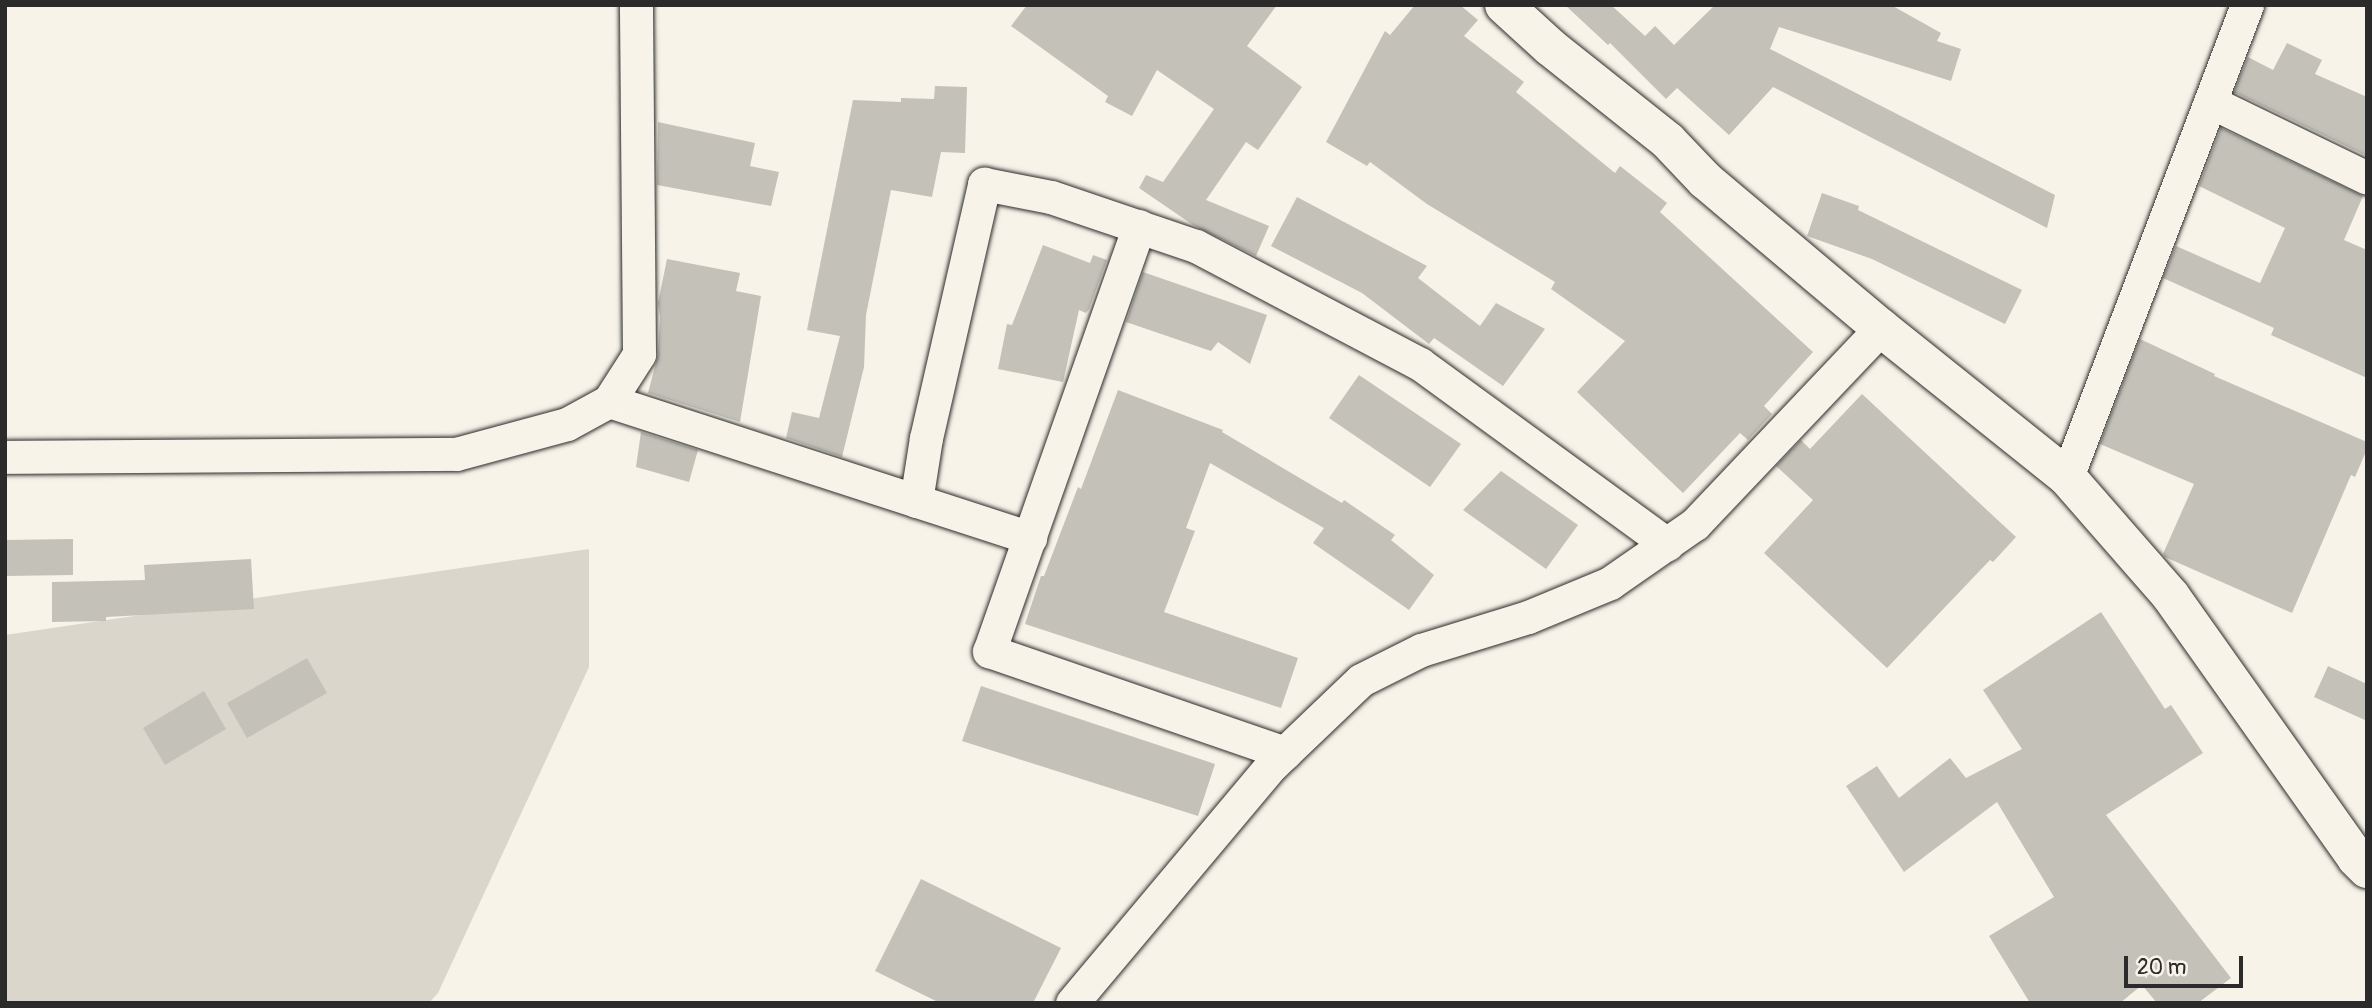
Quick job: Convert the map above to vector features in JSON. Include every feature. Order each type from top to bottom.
[{"type":"street","points":[[5,457],[456,454],[567,424],[609,401],[639,354],[636,5]]},
{"type":"street","points":[[1504,5],[1550,47],[1668,141],[1705,180],[1881,328],[2067,477],[2170,595],[2356,858],[2367,869]]},
{"type":"street","points":[[2067,477],[2247,5]]},
{"type":"street","points":[[2209,104],[2221,107],[2367,178]]},
{"type":"street","points":[[916,501],[926,438],[984,184],[1051,197],[1196,246],[1420,364],[1667,544]]},
{"type":"street","points":[[1139,226],[989,651],[1285,753]]},
{"type":"street","points":[[1072,1003],[1285,753],[1361,680],[1420,650],[1528,617],[1610,583],[1695,524],[1881,328]]},
{"type":"street","points":[[609,401],[1030,538]]},
{"type":"shaded area","points":[[589,549],[589,667],[438,993],[429,1003],[5,1003],[5,635]]},
{"type":"building","points":[[1027,5],[1277,5],[1247,46],[1302,87],[1258,150],[1246,142],[1206,200],[1269,226],[1256,256],[1193,225],[1139,188],[1146,175],[1163,182],[1214,109],[1157,70],[1132,116],[1105,102],[1108,96],[1011,26]]},
{"type":"building","points":[[1415,5],[1460,5],[1478,20],[1464,36],[1524,82],[1516,92],[1615,173],[1620,166],[1667,203],[1660,212],[1813,352],[1764,406],[1772,414],[1748,440],[1740,433],[1683,493],[1577,392],[1625,341],[1551,289],[1555,282],[1427,204],[1370,162],[1367,166],[1326,142],[1385,31],[1390,35]]},
{"type":"building","points":[[1565,5],[1611,5],[1645,36],[1655,26],[1674,45],[1715,5],[1891,5],[1941,33],[1937,41],[1961,49],[1951,81],[1779,27],[1770,49],[2055,195],[2047,228],[1773,87],[1729,135],[1677,88],[1666,99],[1610,43],[1608,45]]},
{"type":"building","points":[[2287,43],[2322,60],[2315,74],[2367,97],[2367,156],[2234,92],[2248,57],[2273,70]]},
{"type":"building","points":[[935,86],[967,87],[965,153],[941,152],[932,197],[891,190],[866,315],[864,367],[842,457],[786,438],[792,412],[819,418],[840,336],[807,330],[853,100],[901,102],[901,98],[934,99]]},
{"type":"building","points":[[658,122],[755,143],[750,166],[779,172],[771,206],[657,185]]},
{"type":"building","points":[[2221,128],[2363,196],[2344,240],[2367,250],[2367,378],[2271,335],[2274,328],[2163,278],[2176,246],[2260,283],[2285,228],[2199,186]]},
{"type":"building","points":[[1822,193],[1859,206],[1858,210],[2022,290],[2005,324],[1872,259],[1807,236]]},
{"type":"building","points":[[1297,197],[1427,266],[1418,278],[1480,326],[1496,303],[1545,329],[1503,386],[1434,338],[1429,344],[1362,293],[1271,246]]},
{"type":"building","points":[[1043,245],[1090,263],[1093,255],[1107,260],[1089,309],[1086,313],[1079,310],[1063,382],[998,369],[1007,324],[1012,325]]},
{"type":"building","points":[[667,259],[740,273],[736,291],[761,296],[740,422],[648,393],[658,355],[658,303]]},
{"type":"building","points":[[1143,272],[1267,315],[1250,364],[1218,342],[1211,351],[1126,322]]},
{"type":"building","points":[[2140,339],[2215,374],[2214,376],[2367,442],[2367,449],[2355,477],[2351,475],[2292,613],[2165,557],[2163,554],[2194,484],[2100,444]]},
{"type":"building","points":[[1359,375],[1461,444],[1430,487],[1329,418]]},
{"type":"building","points":[[1118,390],[1223,430],[1222,432],[1342,503],[1344,500],[1395,535],[1391,540],[1434,575],[1409,610],[1313,543],[1324,528],[1210,463],[1186,528],[1195,531],[1164,612],[1298,658],[1281,708],[1025,624],[1041,576],[1044,576],[1078,487],[1081,489]]},
{"type":"building","points":[[1862,394],[2016,537],[1993,562],[1990,560],[1887,668],[1764,553],[1813,500],[1776,466],[1801,440],[1810,449]]},
{"type":"building","points":[[641,432],[698,450],[689,482],[636,467]]},
{"type":"building","points":[[1501,471],[1578,525],[1546,569],[1463,510]]},
{"type":"building","points":[[73,539],[73,575],[5,576],[5,540]]},
{"type":"building","points":[[251,559],[254,609],[106,617],[106,621],[52,622],[52,582],[145,580],[144,565]]},
{"type":"building","points":[[2101,612],[2165,709],[2171,705],[2203,753],[2106,815],[2231,978],[2198,1003],[2157,1003],[2142,985],[2120,1003],[2030,1003],[1989,936],[2054,897],[1997,802],[1904,872],[1846,786],[1877,766],[1899,798],[1950,758],[1966,778],[2022,749],[1983,690]]},
{"type":"building","points":[[307,658],[327,693],[247,738],[227,703]]},
{"type":"building","points":[[2328,666],[2367,684],[2367,721],[2314,697]]},
{"type":"building","points":[[981,686],[1215,764],[1198,816],[962,741]]},
{"type":"building","points":[[204,691],[226,729],[165,765],[143,728]]},
{"type":"building","points":[[921,879],[1061,948],[1033,1003],[940,1003],[875,971]]}]
